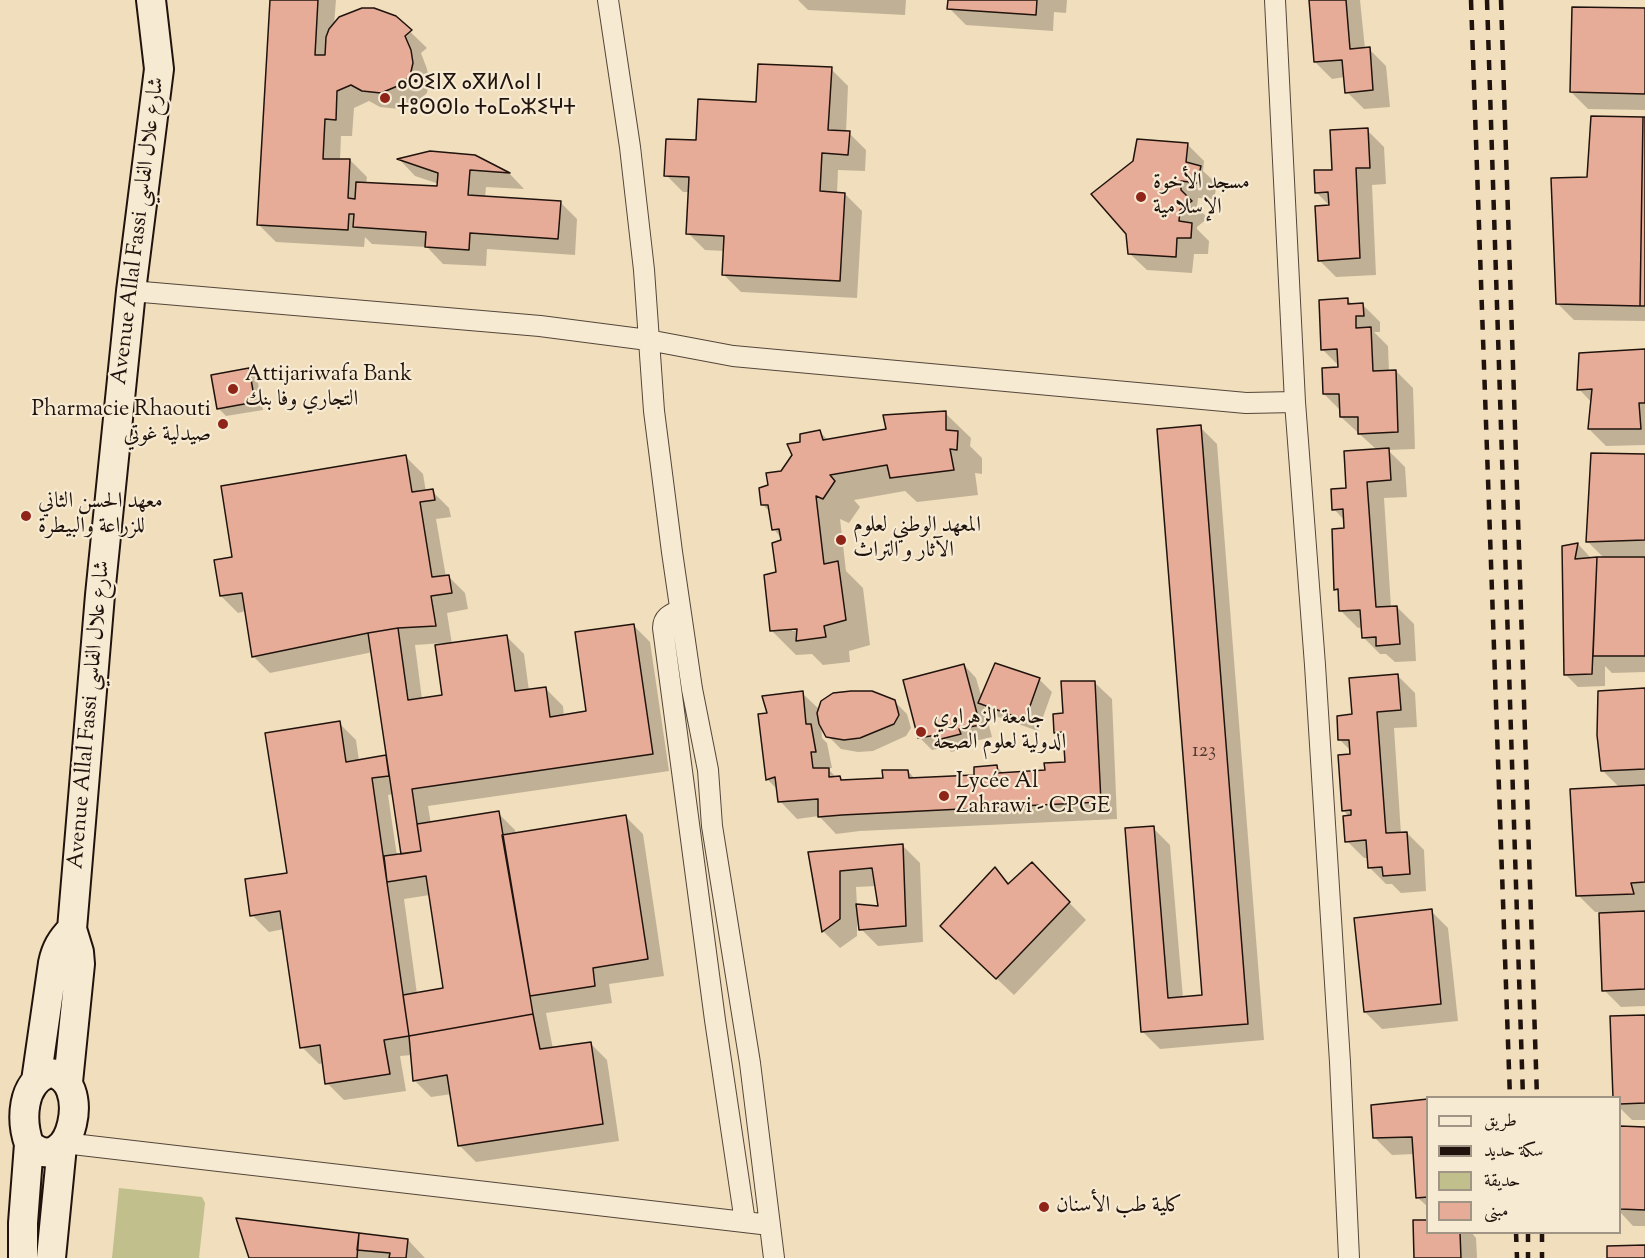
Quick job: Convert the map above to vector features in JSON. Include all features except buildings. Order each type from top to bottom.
[{"type":"street","name":"Avenue Allal Fassi شارع علال الفاسي","points":[[72,929],[100,595],[131,291],[159,69],[151,0]]},
{"type":"street","points":[[159,69],[165,0]]},
{"type":"street","points":[[608,0],[630,147],[644,270],[654,411],[680,610],[708,770],[712,826],[750,1063],[774,1258]]},
{"type":"street","points":[[1275,0],[1295,402],[1316,665],[1340,1062],[1349,1258]]},
{"type":"street","points":[[131,291],[540,326],[648,340],[733,356],[1246,403],[1295,402]]},
{"type":"street","points":[[680,610],[668,616],[663,622],[663,628],[745,1222]]},
{"type":"street","points":[[23,1258],[23,1223],[29,1144],[25,1131],[25,1104],[36,1081],[56,950],[62,939],[72,929],[80,964],[68,1082],[73,1113],[69,1132],[63,1145],[51,1258]]},
{"type":"street","points":[[36,1081],[42,1075],[56,1073],[68,1082]]},
{"type":"street","points":[[29,1144],[41,1152],[49,1152],[63,1145],[770,1225]]},
{"type":"green space","points":[[119,1188],[202,1197],[205,1203],[199,1258],[112,1258]]},
{"type":"railway","points":[[1471,0],[1510,1096]]},
{"type":"railway","points":[[1487,0],[1523,1096]]},
{"type":"railway","points":[[1501,0],[1537,1096]]},
{"type":"railway","points":[[1516,1234],[1517,1258]]},
{"type":"railway","points":[[1528,1234],[1528,1258]]},
{"type":"railway","points":[[1542,1234],[1542,1258]]},
{"type":"place","name":"ⴰⵙⵉⵏⴳ ⴰⴳⵍⴷⴰⵏ ⵏ ⵜⵓⵙⵙⵏⴰ ⵜⴰⵎⴰⵣⵉⵖⵜ","points":[[385,98]]},
{"type":"place","name":"مسجد الأخوة الإسلامية","points":[[1141,197]]},
{"type":"place","name":"Attijariwafa Bank التجاري وفا بنك","points":[[233,389]]},
{"type":"place","name":"Pharmacie Rhaouti صيدلية غوتي","points":[[223,424]]},
{"type":"place","name":"معهد الحسن الثاني للزراعة والبيطرة","points":[[26,516]]},
{"type":"place","name":"المعهد الوطني لعلوم الآثار و التراث","points":[[841,540]]},
{"type":"place","name":"جامعة الزهراوي الدولية لعلوم الصحة","points":[[921,732]]},
{"type":"place","name":"Lycée Al Zahrawi - CPGE","points":[[944,796]]},
{"type":"place","name":"كلية طب الأسنان","points":[[1044,1207]]}]
